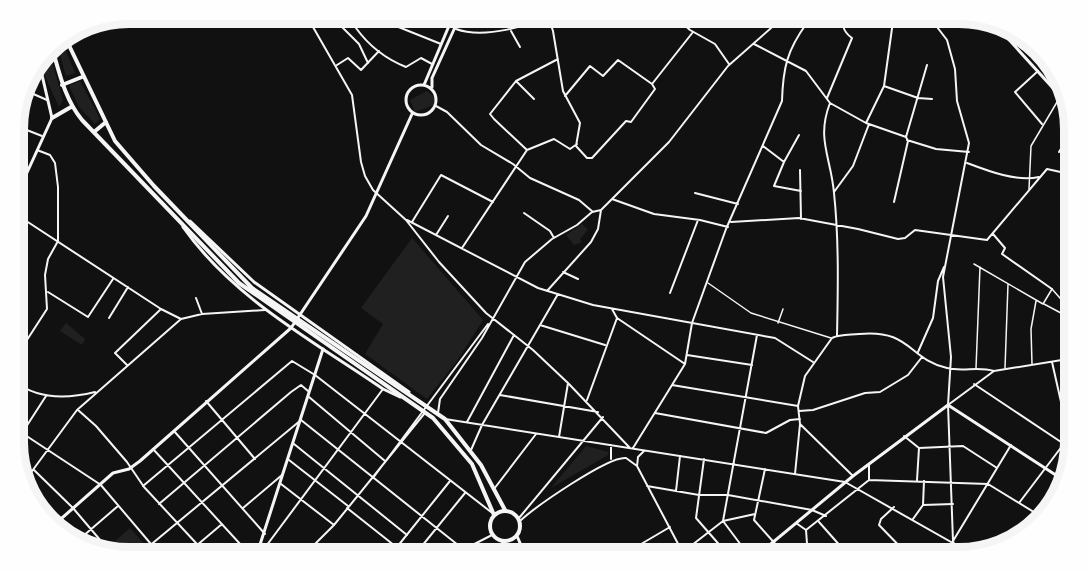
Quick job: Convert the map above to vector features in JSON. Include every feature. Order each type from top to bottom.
[{"type":"main road","points":[[450,24],[424,85],[404,97],[406,109],[412,114],[418,115],[436,106],[437,95],[432,87],[432,78],[456,24]]},
{"type":"main road","points":[[1004,34],[1057,93]]},
{"type":"main road","points":[[68,44],[82,77],[119,146],[252,288],[385,380],[410,393]]},
{"type":"main road","points":[[54,56],[71,107],[112,152],[249,291],[407,400],[450,436],[472,464],[494,515]]},
{"type":"main road","points":[[41,73],[52,118]]},
{"type":"main road","points":[[62,85],[82,77]]},
{"type":"main road","points":[[424,85],[432,87]]},
{"type":"main road","points":[[24,179],[52,118],[71,107]]},
{"type":"main road","points":[[59,520],[113,473],[129,469],[291,328],[378,194],[412,114]]},
{"type":"main road","points":[[94,132],[106,122]]},
{"type":"main road","points":[[112,152],[119,146]]},
{"type":"main road","points":[[140,180],[145,175]]},
{"type":"main road","points":[[182,215],[243,273],[445,419],[471,450],[505,510]]},
{"type":"main road","points":[[179,220],[227,277],[265,310],[383,389],[407,400]]},
{"type":"main road","points":[[260,547],[323,349]]},
{"type":"main road","points":[[766,547],[868,464],[948,405],[1058,477]]},
{"type":"main road","points":[[507,547],[492,535],[490,522],[494,515],[505,510],[513,512],[519,519],[517,536],[522,547]]},
{"type":"main road","points":[[502,541],[517,536]]},
{"type":"street","points":[[313,24],[352,95],[365,177],[378,194],[406,220],[450,275],[492,321],[514,335],[568,383],[631,448]]},
{"type":"street","points":[[339,24],[359,44],[368,63]]},
{"type":"street","points":[[391,24],[441,44]]},
{"type":"street","points":[[454,29],[464,32],[511,30],[530,24]]},
{"type":"street","points":[[550,24],[565,96],[580,123],[577,144],[587,158],[592,158],[626,121],[631,122],[655,89],[652,84],[618,60],[603,76],[590,66],[565,96]]},
{"type":"street","points":[[684,24],[715,44],[729,64]]},
{"type":"street","points":[[548,291],[594,236],[601,210],[669,142],[729,64],[776,24]]},
{"type":"street","points":[[631,448],[685,364],[692,323],[707,282],[727,228],[782,101],[791,44],[806,24]]},
{"type":"street","points":[[827,99],[852,38],[846,34],[842,24]]},
{"type":"street","points":[[834,192],[853,166],[884,86],[893,24]]},
{"type":"street","points":[[935,24],[947,40],[955,69],[957,101],[969,143],[967,163],[943,277],[951,357],[948,405],[953,541],[955,547]]},
{"type":"street","points":[[356,28],[365,40],[406,68],[421,58],[432,64]]},
{"type":"street","points":[[511,30],[520,47]]},
{"type":"street","points":[[652,84],[693,32]]},
{"type":"street","points":[[753,43],[806,71],[830,103],[868,123],[936,149],[969,152]]},
{"type":"street","points":[[337,66],[348,58],[361,70],[379,51]]},
{"type":"street","points":[[526,150],[490,114],[516,81],[558,60]]},
{"type":"street","points":[[894,202],[907,138],[927,65]]},
{"type":"street","points":[[1038,71],[1015,92],[1042,124]]},
{"type":"street","points":[[516,81],[534,99]]},
{"type":"street","points":[[884,86],[918,98],[932,99]]},
{"type":"street","points":[[31,93],[49,101]]},
{"type":"street","points":[[1028,192],[1031,146],[1058,96]]},
{"type":"street","points":[[830,103],[822,121],[822,136],[834,192],[837,336]]},
{"type":"street","points":[[436,106],[447,112],[481,145],[530,178],[579,200],[593,212]]},
{"type":"street","points":[[24,129],[42,136]]},
{"type":"street","points":[[799,135],[774,186],[801,191]]},
{"type":"street","points":[[462,248],[526,150],[554,139],[570,148],[577,144]]},
{"type":"street","points":[[1059,152],[1064,144]]},
{"type":"street","points":[[763,146],[784,162]]},
{"type":"street","points":[[24,345],[47,309],[48,292],[45,275],[48,259],[58,241],[58,187],[55,163],[50,155],[37,150]]},
{"type":"street","points":[[967,163],[994,173],[1030,179],[1039,177]]},
{"type":"street","points":[[730,222],[801,219],[898,239],[904,238],[915,230],[952,233],[987,240],[1047,169],[1064,173]]},
{"type":"street","points":[[800,170],[801,219]]},
{"type":"street","points":[[412,222],[441,175],[493,202]]},
{"type":"street","points":[[695,193],[738,204]]},
{"type":"street","points":[[612,199],[654,214],[698,220],[727,228]]},
{"type":"street","points":[[438,413],[440,399],[492,321],[525,262],[554,238],[593,212],[601,210]]},
{"type":"street","points":[[524,213],[550,231],[554,238]]},
{"type":"street","points":[[436,235],[448,216]]},
{"type":"street","points":[[24,219],[161,309],[182,319]]},
{"type":"street","points":[[406,220],[548,291],[612,309],[775,338],[813,362]]},
{"type":"street","points":[[670,293],[698,220]]},
{"type":"street","points":[[993,234],[1005,248],[1002,254],[1052,289],[1064,303]]},
{"type":"street","points":[[975,264],[1064,315]]},
{"type":"street","points":[[918,352],[933,318],[938,281],[946,265]]},
{"type":"street","points":[[976,368],[980,267]]},
{"type":"street","points":[[563,272],[578,279]]},
{"type":"street","points":[[48,292],[88,317],[114,278]]},
{"type":"street","points":[[707,282],[751,313],[832,338]]},
{"type":"street","points":[[1005,368],[1008,283]]},
{"type":"street","points":[[109,318],[128,287]]},
{"type":"street","points":[[1043,304],[1052,289]]},
{"type":"street","points":[[471,450],[482,425],[558,294]]},
{"type":"street","points":[[196,298],[202,314]]},
{"type":"street","points":[[1032,364],[1031,329],[1036,300]]},
{"type":"street","points":[[127,365],[115,353],[161,309]]},
{"type":"street","points":[[612,309],[617,318],[685,364]]},
{"type":"street","points":[[778,323],[783,309]]},
{"type":"street","points":[[30,474],[77,410],[182,319],[202,314],[265,310]]},
{"type":"street","points":[[586,400],[617,318]]},
{"type":"street","points":[[374,478],[378,468],[492,321]]},
{"type":"street","points":[[540,325],[605,345]]},
{"type":"street","points":[[795,474],[800,424],[798,406],[805,376],[832,338],[874,333],[888,334],[904,342],[922,357],[949,369],[976,368],[994,371]]},
{"type":"street","points":[[467,422],[514,335]]},
{"type":"street","points":[[723,521],[757,335]]},
{"type":"street","points":[[24,337],[27,341]]},
{"type":"street","points":[[686,355],[752,365]]},
{"type":"street","points":[[799,411],[813,410],[866,393],[880,392],[908,375],[922,357]]},
{"type":"street","points":[[948,405],[994,371],[1064,360]]},
{"type":"street","points":[[143,486],[221,418],[292,361],[315,375],[494,515]]},
{"type":"street","points":[[1052,362],[1064,415]]},
{"type":"street","points":[[559,437],[568,383]]},
{"type":"street","points":[[974,384],[1064,444]]},
{"type":"street","points":[[159,504],[236,437],[301,385],[309,395],[386,462]]},
{"type":"street","points":[[672,385],[798,406]]},
{"type":"street","points":[[24,386],[47,396],[68,398],[97,392]]},
{"type":"street","points":[[265,547],[383,389]]},
{"type":"street","points":[[499,395],[598,412]]},
{"type":"street","points":[[24,430],[47,396]]},
{"type":"street","points":[[206,401],[255,459]]},
{"type":"street","points":[[77,410],[96,426],[127,462],[129,469],[143,486],[198,545]]},
{"type":"street","points":[[312,547],[374,478],[425,413]]},
{"type":"street","points":[[655,413],[766,433],[790,420],[800,419]]},
{"type":"street","points":[[519,519],[603,417]]},
{"type":"street","points":[[445,419],[845,482],[894,507],[962,547]]},
{"type":"street","points":[[149,547],[301,420],[460,547]]},
{"type":"street","points":[[800,424],[853,476]]},
{"type":"street","points":[[174,431],[265,534]]},
{"type":"street","points":[[24,434],[100,484],[151,545]]},
{"type":"street","points":[[494,489],[536,434]]},
{"type":"street","points":[[904,436],[919,448],[963,446],[997,468]]},
{"type":"street","points":[[294,444],[406,535]]},
{"type":"street","points":[[1019,503],[1064,444]]},
{"type":"street","points":[[609,462],[613,454],[611,445]]},
{"type":"street","points":[[951,547],[1011,445]]},
{"type":"street","points":[[917,481],[919,448]]},
{"type":"street","points":[[153,449],[244,547]]},
{"type":"street","points":[[645,450],[638,457],[637,466],[680,547]]},
{"type":"street","points":[[676,491],[680,456]]},
{"type":"street","points":[[519,519],[609,462],[622,458],[637,466]]},
{"type":"street","points":[[704,459],[696,518],[721,547]]},
{"type":"street","points":[[289,460],[397,547],[450,481]]},
{"type":"street","points":[[868,464],[868,480]]},
{"type":"street","points":[[33,469],[72,508],[103,543]]},
{"type":"street","points":[[765,469],[754,520],[778,547]]},
{"type":"street","points":[[242,509],[284,474]]},
{"type":"street","points":[[806,530],[819,522],[868,480],[988,484],[1036,513]]},
{"type":"street","points":[[913,519],[923,505],[924,481]]},
{"type":"street","points":[[281,483],[334,525]]},
{"type":"street","points":[[647,486],[699,495],[728,495],[759,500],[812,510],[826,516]]},
{"type":"street","points":[[420,547],[465,492]]},
{"type":"street","points":[[923,505],[953,504]]},
{"type":"street","points":[[83,536],[118,506]]},
{"type":"street","points":[[894,507],[881,519],[879,525],[900,547]]},
{"type":"street","points":[[688,547],[723,521],[755,514]]},
{"type":"street","points":[[723,521],[745,547]]},
{"type":"street","points":[[819,522],[841,547]]},
{"type":"street","points":[[796,523],[806,530]]},
{"type":"street","points":[[196,547],[222,524]]},
{"type":"street","points":[[1002,537],[1021,526]]},
{"type":"street","points":[[636,547],[670,527]]},
{"type":"street","points":[[806,530],[807,547]]},
{"type":"street","points":[[467,547],[492,535]]},
{"type":"shaded area","points":[[64,47],[75,73],[66,76],[59,52]]},
{"type":"shaded area","points":[[51,59],[63,100],[59,107],[42,71]]},
{"type":"shaded area","points":[[80,81],[100,119],[95,124],[79,107],[70,88],[70,85]]},
{"type":"shaded area","points":[[427,91],[435,98],[434,105],[415,112],[410,100]]},
{"type":"shaded area","points":[[582,224],[588,230],[580,239],[582,242],[574,245],[566,235]]},
{"type":"shaded area","points":[[412,238],[483,320],[457,361],[427,399],[365,354],[383,324],[361,308]]},
{"type":"shaded area","points":[[66,323],[85,339],[82,345],[60,331]]},
{"type":"shaded area","points":[[586,446],[609,452],[608,455],[551,488]]},
{"type":"shaded area","points":[[130,528],[146,546],[129,547],[110,545]]}]
